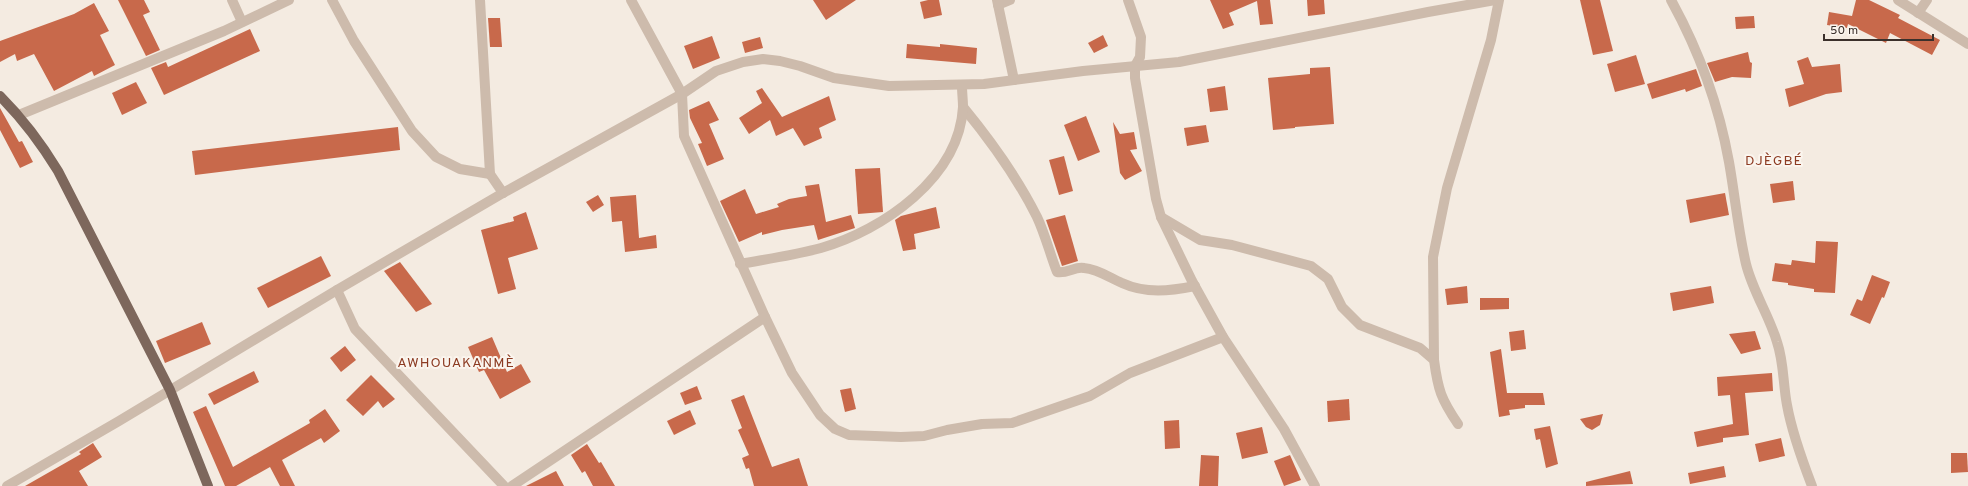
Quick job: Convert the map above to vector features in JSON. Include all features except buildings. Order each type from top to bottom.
[{"type":"main road","points":[[0,96],[20,116],[44,147],[58,171],[170,390],[208,486]]},
{"type":"street","points":[[232,0],[242,22]]},
{"type":"street","points":[[20,116],[224,31],[289,0]]},
{"type":"street","points":[[332,0],[376,78],[412,132],[436,157],[460,169],[490,174]]},
{"type":"street","points":[[480,0],[490,174],[503,193]]},
{"type":"street","points":[[632,0],[682,94],[684,136],[765,317],[792,373],[820,415],[835,429],[849,435],[874,437],[924,436],[947,430],[982,424],[1012,423],[1090,396],[1130,373],[1223,337]]},
{"type":"street","points":[[1010,0],[998,2],[1014,80]]},
{"type":"street","points":[[1128,0],[1141,37],[1140,57],[1136,66],[1136,90],[1156,199],[1161,217],[1195,286],[1223,337],[1284,429],[1315,486]]},
{"type":"street","points":[[7,486],[503,193],[682,94],[716,71],[743,62],[763,59],[800,66],[834,78],[889,86],[962,86],[1083,71],[1179,62],[1216,56],[1414,14],[1495,0]]},
{"type":"street","points":[[1458,424],[1444,403],[1437,382],[1434,360],[1433,257],[1447,188],[1491,40],[1500,0]]},
{"type":"street","points":[[1671,0],[1682,19],[1698,58],[1721,131],[1729,161],[1746,264],[1752,283],[1770,320],[1778,344],[1787,405],[1796,441],[1812,486]]},
{"type":"street","points":[[1898,0],[1968,44]]},
{"type":"street","points":[[1918,13],[1927,0]]},
{"type":"street","points":[[740,264],[820,248],[850,238],[895,212],[914,198],[933,178],[948,154],[958,131],[963,107],[962,86]]},
{"type":"street","points":[[963,107],[989,138],[1022,189],[1037,218],[1057,272],[1062,273],[1083,267],[1122,283],[1147,291],[1175,290],[1195,286]]},
{"type":"street","points":[[1161,217],[1200,240],[1232,245],[1311,266],[1328,279],[1342,307],[1360,325],[1420,348],[1434,360]]},
{"type":"street","points":[[337,290],[354,330],[504,486]]},
{"type":"street","points":[[512,486],[765,317]]},
{"type":"district","name":"DJÈGBÉ","points":[[1774,160]]},
{"type":"district","name":"AWHOUAKANMÈ","points":[[456,362]]}]
